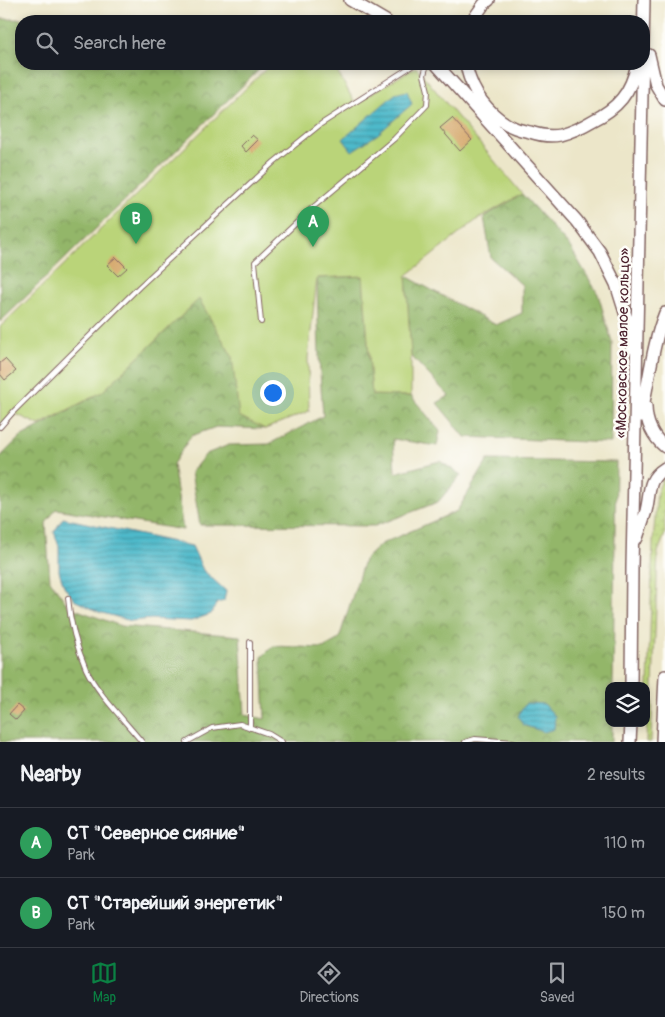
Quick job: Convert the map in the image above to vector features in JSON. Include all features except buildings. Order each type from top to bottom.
[{"type":"highway","points":[[350,0],[376,15]]},
{"type":"highway","points":[[476,15],[488,0]]},
{"type":"highway","name":"«Московское малое кольцо»","points":[[644,0],[644,15]]},
{"type":"highway","points":[[650,57],[656,85],[665,100]]},
{"type":"highway","points":[[441,70],[577,221],[600,252],[616,284],[627,319],[637,374]]},
{"type":"highway","points":[[468,70],[480,100],[498,118],[515,128],[541,135],[559,135],[582,127],[603,115],[617,104],[628,91],[636,70]]},
{"type":"highway","name":"«Московское малое кольцо»","points":[[631,682],[643,70]]},
{"type":"highway","points":[[665,313],[651,364],[646,416],[654,437],[665,447]]},
{"type":"highway","points":[[636,434],[647,392]]},
{"type":"highway","points":[[633,552],[647,508],[651,484],[655,477],[665,468]]},
{"type":"highway","points":[[662,742],[665,676]]},
{"type":"highway","points":[[630,727],[630,742]]},
{"type":"lane","points":[[0,427],[138,287],[274,162],[321,124],[406,70]]},
{"type":"lane","points":[[261,322],[255,262],[311,209],[394,139],[427,105],[428,91],[424,76],[426,70]]},
{"type":"lane","points":[[68,598],[70,618],[86,669],[100,690],[142,742]]},
{"type":"lane","points":[[250,642],[250,728]]},
{"type":"lane","points":[[188,742],[212,728],[240,724],[268,734],[282,742]]},
{"type":"lane","points":[[465,742],[475,739],[513,742]]},
{"type":"green space","points":[[0,19],[15,19],[15,70],[259,70],[0,322]]},
{"type":"green space","points":[[265,70],[336,70],[355,103],[411,70],[419,70],[522,194],[478,219],[406,276],[411,356],[411,396],[372,395],[363,276],[317,278],[308,358],[309,411],[265,429],[239,416],[232,356],[199,299],[102,392],[39,425],[16,414],[0,429],[0,327]]},
{"type":"green space","points":[[522,194],[570,247],[598,294],[612,342],[611,443],[465,437],[437,403],[449,396],[411,356],[406,276],[496,325],[522,313],[522,285],[491,258],[484,217]]},
{"type":"green space","points":[[363,276],[372,395],[411,396],[440,431],[437,446],[393,439],[395,473],[440,461],[461,475],[438,502],[375,526],[200,525],[191,472],[206,454],[229,445],[269,444],[323,416],[317,278]]},
{"type":"green space","points":[[199,299],[232,356],[309,411],[265,429],[216,427],[191,436],[173,464],[183,530],[56,509],[46,523],[50,580],[69,607],[121,626],[240,636],[245,715],[265,719],[262,657],[273,646],[323,648],[339,639],[364,560],[381,544],[457,511],[488,460],[616,462],[613,682],[605,682],[605,727],[612,727],[612,742],[0,742],[0,457],[20,437],[102,392]]},
{"type":"green space","points":[[665,478],[665,534],[658,552],[651,742],[646,742],[647,727],[650,727],[650,682],[648,682],[653,543],[657,492],[662,480]]},
{"type":"water","points":[[407,91],[412,104],[378,134],[352,151],[343,139],[395,94]]},
{"type":"water","points":[[63,518],[192,546],[203,570],[226,591],[224,601],[217,603],[211,614],[191,621],[151,619],[131,621],[99,612],[74,600],[64,586],[59,571],[59,546],[54,532]]},
{"type":"water","points":[[526,703],[544,704],[555,716],[554,729],[544,732],[523,725],[518,716]]},
{"type":"place","name":"СТ \"Старейший энергетик\"","points":[[136,244]]},
{"type":"place","name":"СТ \"Северное сияние\"","points":[[313,247]]}]
